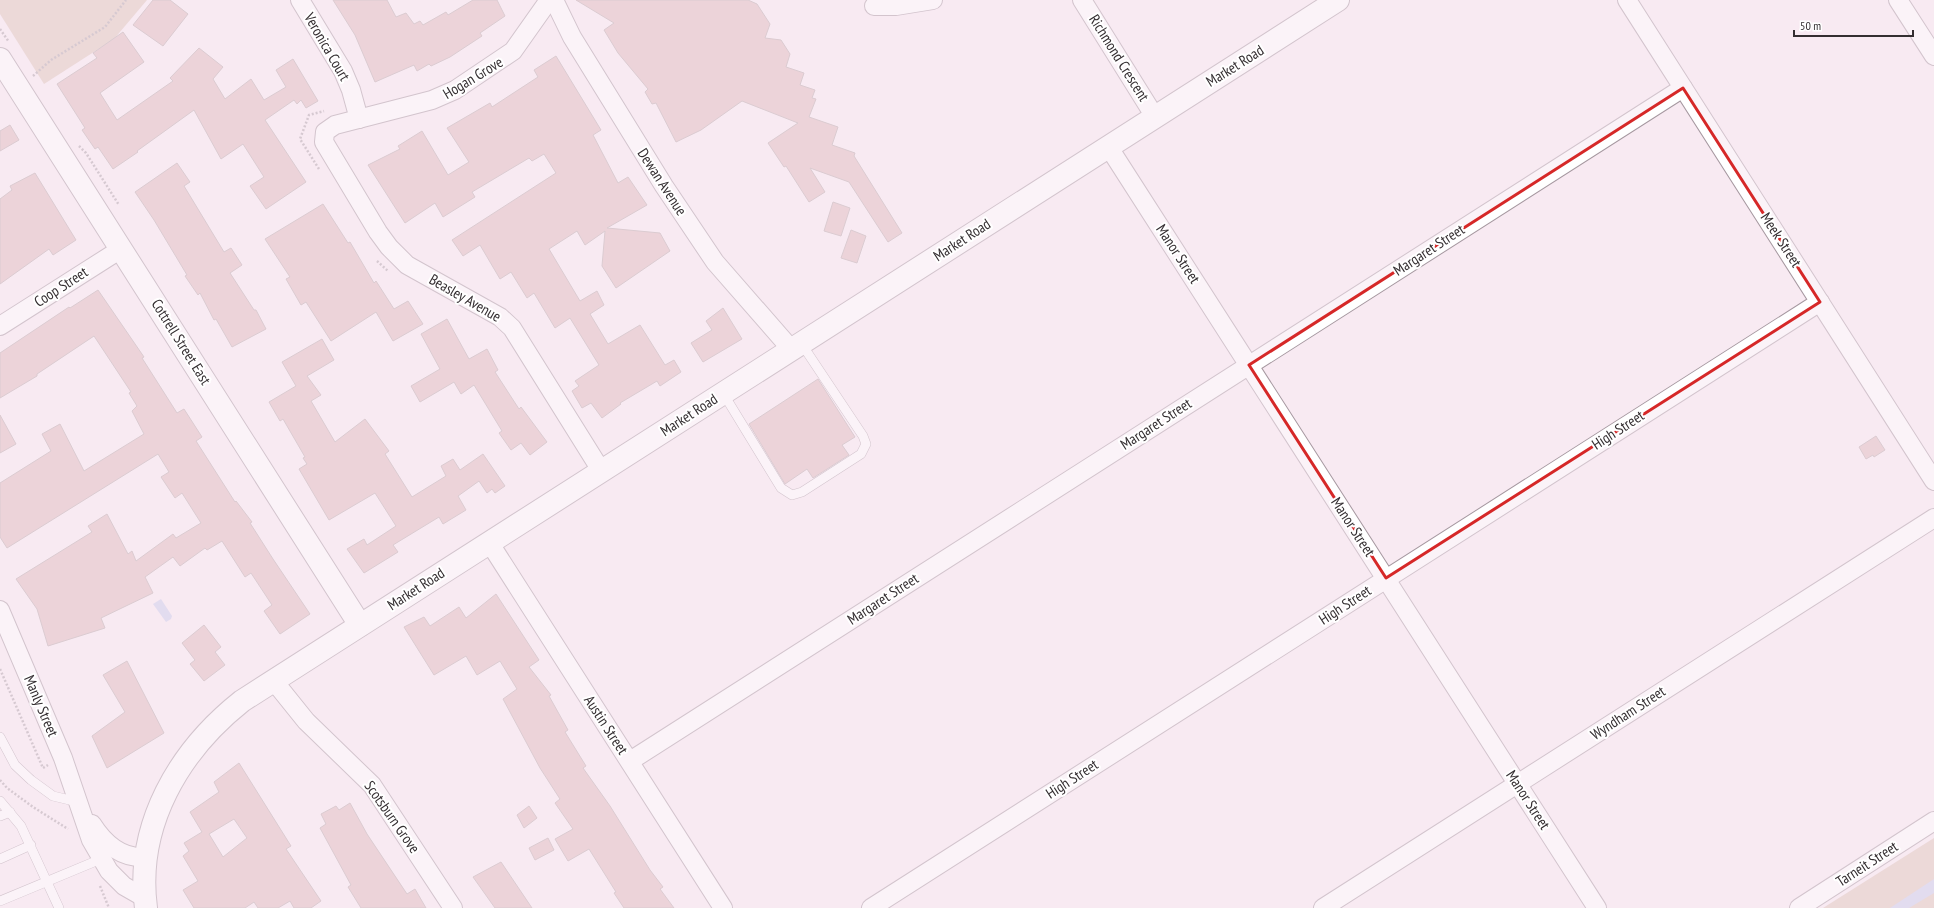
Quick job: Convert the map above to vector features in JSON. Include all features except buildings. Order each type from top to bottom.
[{"type":"street","name":"Veronica Court","points":[[300,0],[344,71],[357,111]]},
{"type":"street","name":"Hogan Grove","points":[[325,132],[357,111],[440,98],[462,86],[513,51],[549,0]]},
{"type":"street","name":"Dewan Avenue","points":[[554,0],[572,37],[664,186],[716,262],[796,346]]},
{"type":"street","points":[[874,6],[896,6],[934,0]]},
{"type":"street","name":"Richmond Crescent","points":[[1082,0],[1155,117]]},
{"type":"street","name":"Market Road","points":[[146,903],[146,857],[154,819],[172,780],[183,762],[194,747],[227,713],[273,680],[489,542],[602,472],[796,346],[1338,0]]},
{"type":"street","name":"Meek Street","points":[[1627,0],[1934,481]]},
{"type":"street","points":[[1898,0],[1934,56]]},
{"type":"street","name":"Cottrell Street East","points":[[0,59],[360,625]]},
{"type":"street","name":"Margaret Street","points":[[630,761],[1683,88]]},
{"type":"street","name":"Beasley Avenue","points":[[325,132],[324,142],[389,247],[407,265],[484,307],[506,322],[602,472]]},
{"type":"street","name":"Manor Street","points":[[1108,146],[1250,365],[1597,908]]},
{"type":"street","name":"Coop Street","points":[[0,326],[121,249]]},
{"type":"street","name":"High Street","points":[[871,908],[1820,302]]},
{"type":"street","name":"Wyndham Street","points":[[1322,908],[1934,518]]},
{"type":"street","name":"Austin Street","points":[[489,542],[723,908]]},
{"type":"street","name":"Manly Street","points":[[0,610],[63,758],[80,802],[91,840],[109,871],[124,886],[146,903]]},
{"type":"street","name":"Scotsburn Grove","points":[[273,680],[306,721],[372,785],[453,908]]},
{"type":"street","name":"Manly Street","points":[[80,802],[100,836],[106,843],[129,857],[146,857]]},
{"type":"street","name":"Tarneit Street","points":[[1799,908],[1934,821]]},
{"type":"lane","points":[[723,393],[781,488],[792,495],[802,492],[861,454],[866,444],[863,436],[796,346]]},
{"type":"lane","points":[[0,736],[15,765],[31,780],[53,796],[80,802]]},
{"type":"lane","points":[[0,801],[21,826],[59,908]]},
{"type":"lane","points":[[0,816],[10,812]]},
{"type":"lane","points":[[0,859],[31,846]]},
{"type":"lane","points":[[0,901],[101,859]]},
{"type":"path","points":[[18,86],[51,60],[105,27],[126,0]]},
{"type":"path","points":[[319,170],[300,139],[309,114],[357,111]]},
{"type":"path","points":[[375,258],[389,273]]},
{"type":"path","points":[[0,669],[42,768]]},
{"type":"path","points":[[0,780],[7,788],[33,807],[70,830]]},
{"type":"highlighted area","points":[[1683,88],[1820,302],[1386,578],[1249,365]]},
{"type":"shaded area","points":[[0,0],[147,0],[114,39],[44,84],[0,14]]},
{"type":"shaded area","points":[[1934,838],[1934,908],[1823,908]]},
{"type":"water","points":[[161,599],[172,616],[171,619],[166,622],[153,604]]},
{"type":"water","points":[[1934,879],[1934,893],[1909,908],[1890,908]]}]
